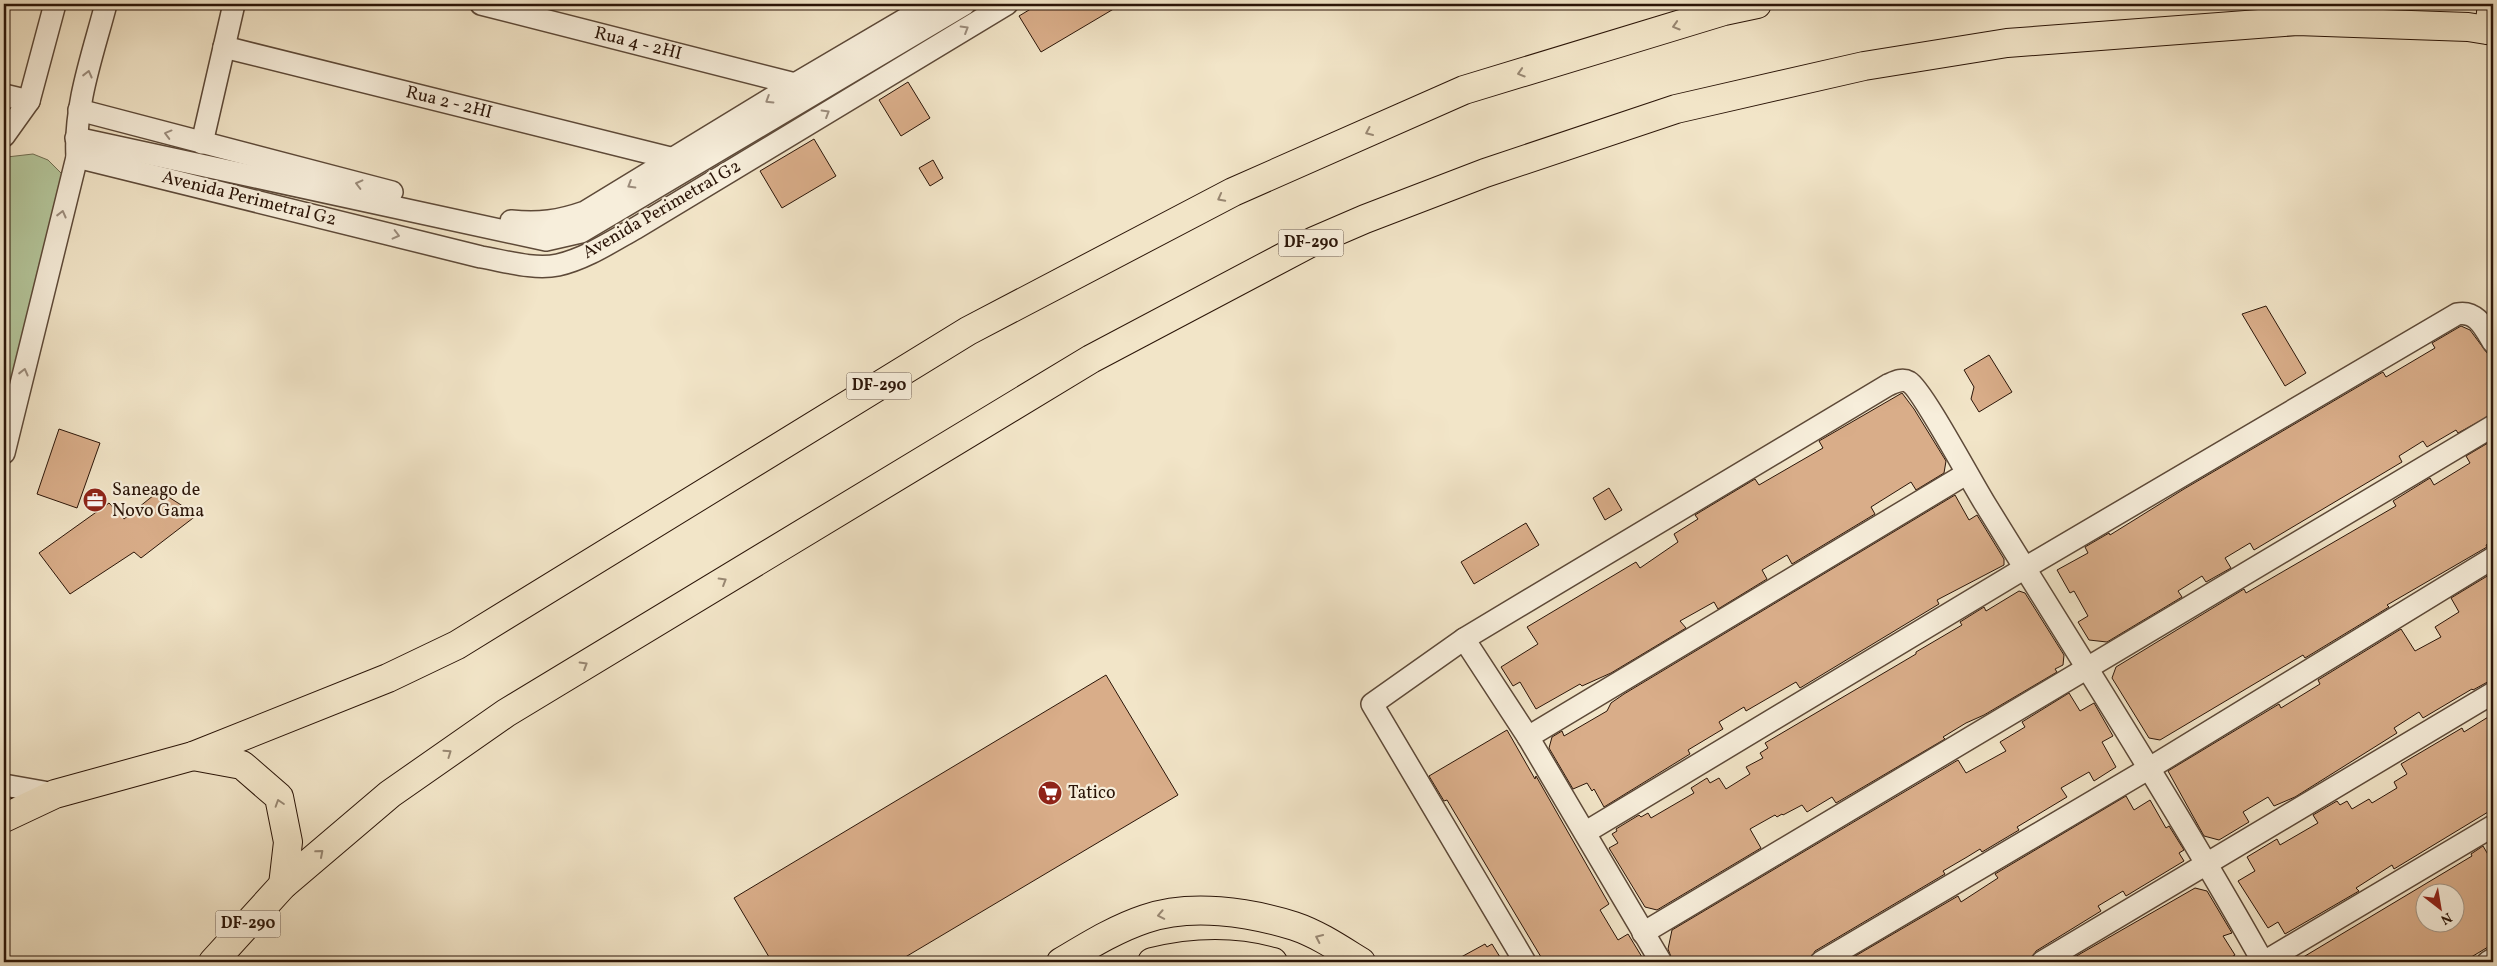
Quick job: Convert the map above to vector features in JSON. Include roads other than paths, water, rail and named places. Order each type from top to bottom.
[{"type":"main road","name":"DF-290","points":[[4,818],[55,794],[193,756],[388,678],[457,644],[968,331],[1233,192],[1464,90],[1724,11],[1757,4]]},
{"type":"main road","points":[[2491,30],[2492,4]]},
{"type":"main road","name":"DF-290","points":[[213,962],[283,885],[390,794],[506,713],[1091,359],[1314,241],[1365,219],[1485,173],[1676,109],[1874,64],[2007,43],[2296,21],[2491,30]]},
{"type":"main road","points":[[193,756],[242,765],[279,797],[288,842],[283,885]]},
{"type":"main road","points":[[1060,962],[1106,935],[1145,918],[1180,911],[1207,911],[1254,916],[1296,927],[1328,942],[1361,962]]},
{"type":"main road","points":[[1152,962],[1206,953],[1242,954],[1273,962]]},
{"type":"street","points":[[4,136],[29,101],[54,4]]},
{"type":"street","points":[[4,453],[76,147],[79,110],[106,4]]},
{"type":"street","points":[[202,144],[234,4]]},
{"type":"street","name":"Rua 4 - 2HI","points":[[480,4],[794,84]]},
{"type":"street","points":[[910,62],[894,36],[965,4]]},
{"type":"street","name":"Avenida Perimetral G2","points":[[76,147],[481,257],[524,264],[557,265],[578,258],[636,228],[1007,4]]},
{"type":"street","name":"Avenida Perimetral G2","points":[[79,110],[202,144],[468,212],[538,224],[562,220],[586,212],[794,84],[849,63],[894,36],[921,5]]},
{"type":"street","name":"Rua 2 - 2HI","points":[[224,47],[674,159]]},
{"type":"street","points":[[76,147],[546,240],[582,232],[849,63],[865,90]]},
{"type":"street","points":[[4,95],[29,101]]},
{"type":"street","points":[[1586,832],[2024,568],[2456,314],[2465,312],[2474,315],[2493,342]]},
{"type":"street","points":[[1525,962],[1372,704],[1464,639],[1897,381],[1907,380],[1918,391],[1966,474],[2207,862],[2263,962],[2493,826]]},
{"type":"street","points":[[1643,933],[2493,426]]},
{"type":"street","points":[[1528,736],[1966,474]]},
{"type":"street","points":[[1821,962],[2148,769],[2493,558]]},
{"type":"street","points":[[1464,639],[1528,736],[1661,962]]},
{"type":"street","points":[[2042,962],[2493,693]]},
{"type":"street","points":[[4,785],[55,794]]},
{"type":"street","points":[[2488,962],[2493,959]]},
{"type":"place","name":"Saneago de Novo Gama","points":[[95,500]]},
{"type":"place","name":"Tatico","points":[[1050,793]]}]
